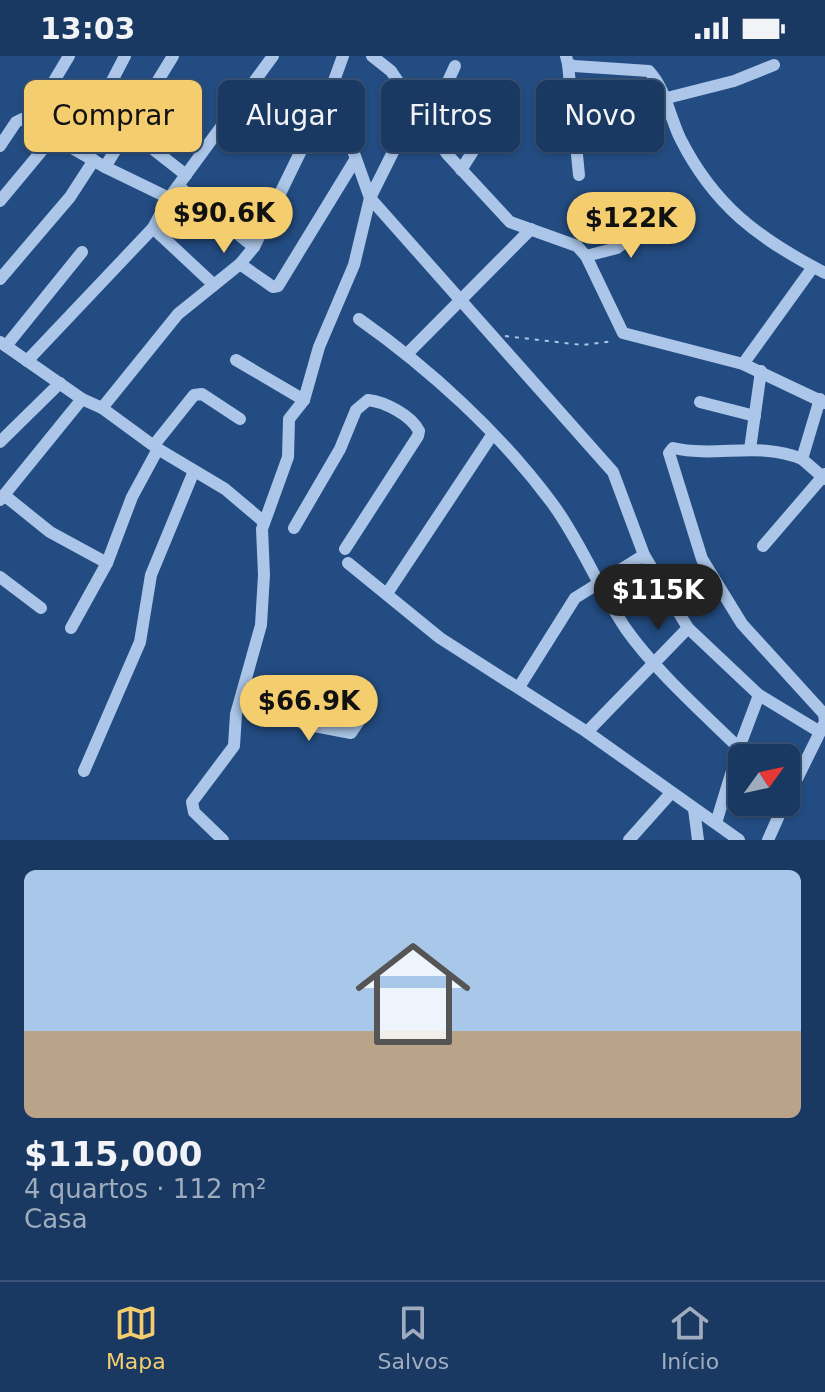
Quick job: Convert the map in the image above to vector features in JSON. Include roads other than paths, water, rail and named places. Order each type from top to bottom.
[{"type":"street","points":[[55,80],[69,56]]},
{"type":"street","points":[[112,80],[125,56]]},
{"type":"street","points":[[0,279],[100,164],[173,56]]},
{"type":"street","points":[[27,361],[153,228],[169,198],[273,56]]},
{"type":"street","points":[[334,80],[343,56]]},
{"type":"street","points":[[381,58],[397,80]]},
{"type":"street","points":[[579,175],[567,60],[649,71],[654,80]]},
{"type":"street","points":[[664,99],[734,81],[774,65]]},
{"type":"street","points":[[449,80],[455,66]]},
{"type":"street","points":[[664,101],[694,162],[727,208],[754,232],[819,270],[743,364]]},
{"type":"street","points":[[0,146],[16,122],[24,121]]},
{"type":"street","points":[[0,201],[41,152]]},
{"type":"street","points":[[79,152],[169,198]]},
{"type":"street","points":[[154,152],[254,247]]},
{"type":"street","points":[[102,408],[178,314],[240,264],[254,247],[300,152]]},
{"type":"street","points":[[352,152],[370,198],[613,472],[644,555],[688,628],[759,695],[823,725]]},
{"type":"street","points":[[223,840],[194,812],[192,802],[234,746],[236,714],[261,625],[264,522],[288,457],[289,419],[304,400],[319,347],[354,265],[370,198],[393,152]]},
{"type":"street","points":[[448,152],[510,222],[577,246],[586,256],[618,326],[631,337],[743,364],[822,401],[802,459]]},
{"type":"street","points":[[461,170],[472,152]]},
{"type":"street","points":[[240,264],[273,287],[278,286],[355,160]]},
{"type":"street","points":[[586,256],[617,248],[654,219]]},
{"type":"street","points":[[153,228],[214,285]]},
{"type":"street","points":[[408,353],[531,229]]},
{"type":"street","points":[[82,252],[3,344],[82,399],[102,408],[156,447],[225,489],[264,522]]},
{"type":"street","points":[[359,319],[408,353],[492,435],[551,502],[629,632],[653,663],[735,744]]},
{"type":"street","points":[[236,360],[304,400]]},
{"type":"street","points":[[750,449],[761,371]]},
{"type":"street","points":[[0,442],[60,383]]},
{"type":"street","points":[[71,628],[107,563],[132,497],[156,447],[194,395],[202,394],[240,419]]},
{"type":"street","points":[[82,399],[2,498],[50,532],[107,563]]},
{"type":"street","points":[[294,528],[340,449],[356,410],[368,400],[381,402],[412,420],[419,431],[418,436],[345,549]]},
{"type":"street","points":[[700,402],[755,416]]},
{"type":"street","points":[[388,592],[492,435]]},
{"type":"street","points":[[763,546],[824,477],[802,459],[780,450],[696,453],[673,448],[669,453],[702,559],[742,624],[821,709],[823,725],[800,772]]},
{"type":"street","points":[[84,771],[140,642],[151,575],[194,471]]},
{"type":"street","points":[[519,687],[560,617],[575,598],[597,581],[644,555]]},
{"type":"street","points":[[348,563],[388,592],[427,629],[587,732],[739,840]]},
{"type":"street","points":[[0,577],[41,608]]},
{"type":"street","points":[[587,732],[688,628]]},
{"type":"street","points":[[244,689],[311,726],[351,733],[363,715]]},
{"type":"street","points":[[741,744],[759,695]]},
{"type":"street","points":[[716,823],[728,784]]},
{"type":"street","points":[[629,840],[671,793]]},
{"type":"street","points":[[694,809],[698,840]]},
{"type":"street","points":[[768,840],[779,816]]}]
